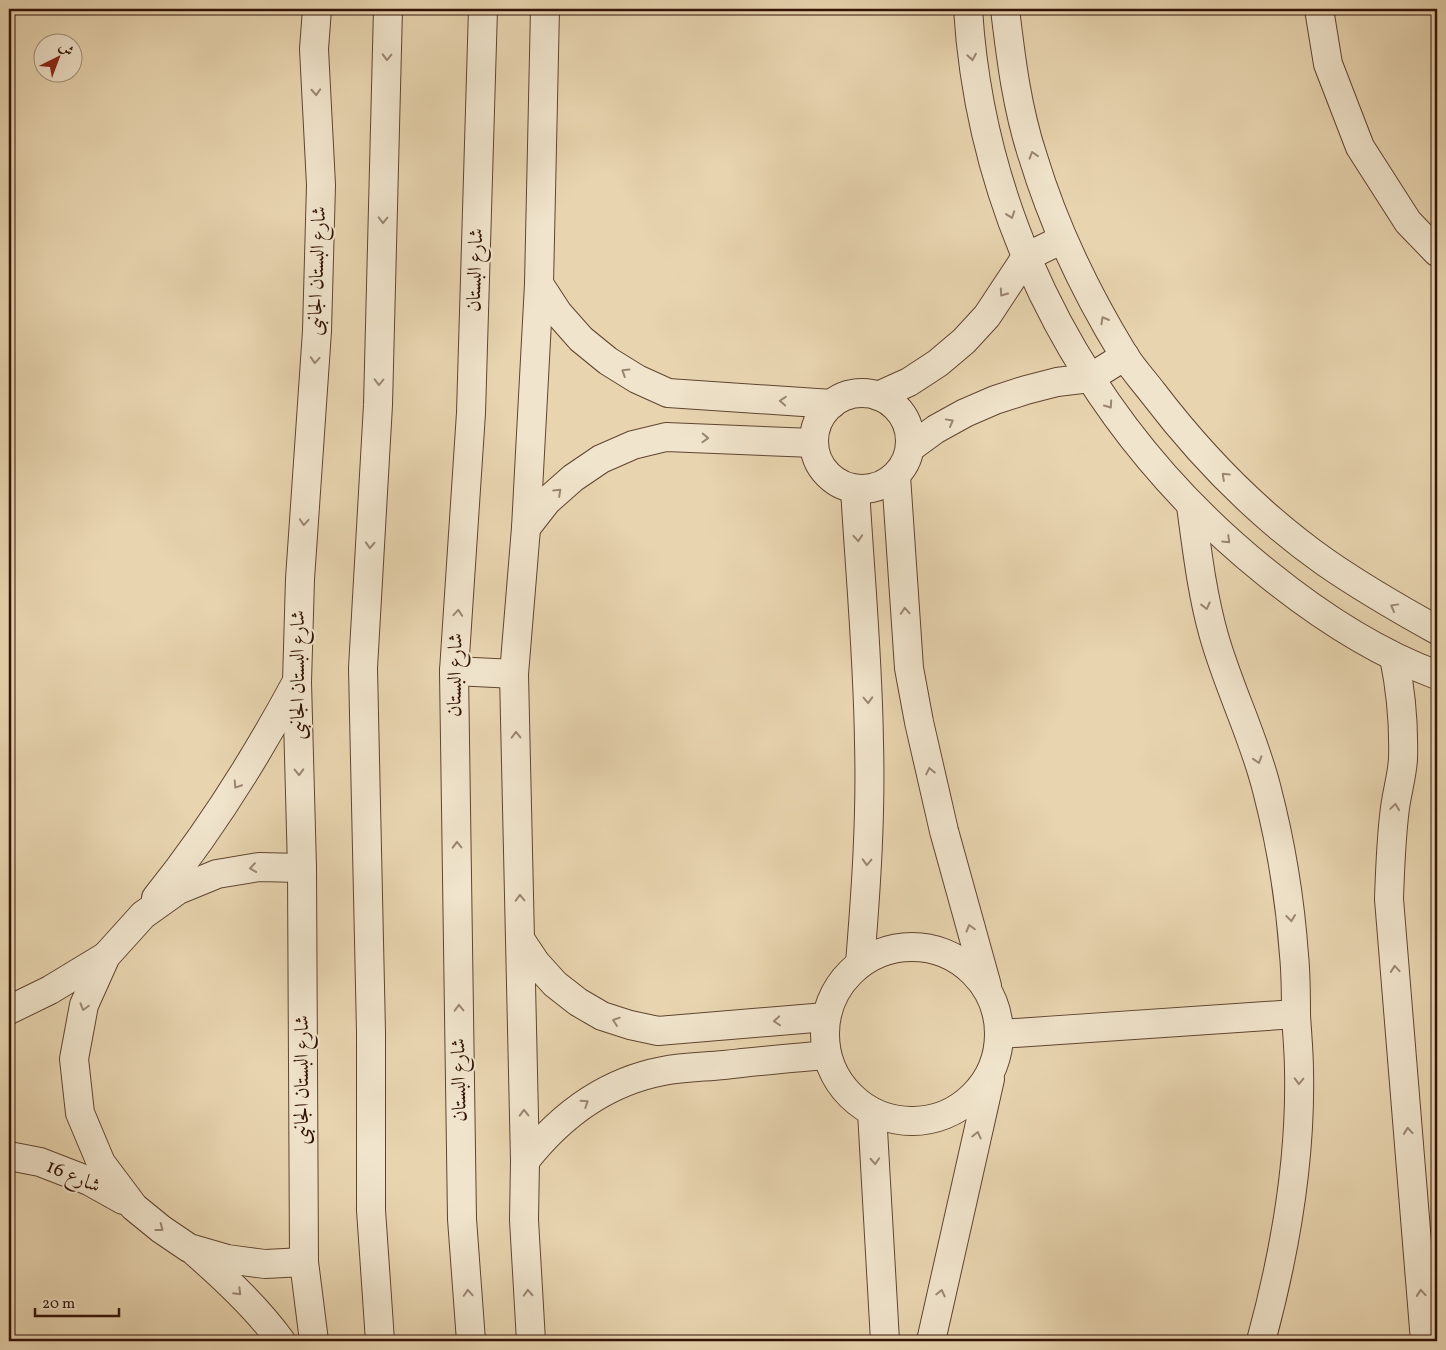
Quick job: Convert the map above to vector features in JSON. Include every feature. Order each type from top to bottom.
[{"type":"street","points":[[302,9],[314,50]]},
{"type":"street","name":"شارع البستان الجانبى","points":[[314,1341],[304,1262],[302,868],[297,682],[300,579],[317,331],[321,185],[314,50],[317,9]]},
{"type":"street","points":[[380,1341],[371,1210],[371,1032],[363,668],[378,405],[388,9]]},
{"type":"street","name":"شارع البستان","points":[[471,1341],[462,1219],[454,671],[471,413],[483,9]]},
{"type":"street","points":[[531,1341],[524,1220],[525,1161],[514,674],[526,528],[539,284],[545,9]]},
{"type":"street","points":[[968,9],[970,42],[982,115],[1001,187],[1026,257],[1062,330],[1090,378],[1154,465],[1191,506],[1233,546],[1315,610],[1353,635],[1394,657],[1437,675]]},
{"type":"street","points":[[1005,9],[1013,78],[1032,156],[1063,239],[1092,299],[1125,356],[1172,418],[1219,470],[1270,518],[1324,561],[1382,600],[1437,630]]},
{"type":"street","points":[[1320,9],[1328,64],[1360,147],[1408,222],[1437,252]]},
{"type":"street","points":[[878,396],[909,382],[938,363],[964,341],[988,316],[1026,257],[1063,239]]},
{"type":"street","points":[[539,284],[558,313],[581,339],[608,361],[637,379],[668,393],[832,404]]},
{"type":"street","points":[[910,448],[936,429],[994,400],[1049,384],[1090,378],[1125,356]]},
{"type":"street","points":[[854,394],[878,396],[890,402],[903,417],[910,435],[910,448],[903,467],[896,476],[877,487],[855,489],[842,485],[831,478],[822,468],[816,456],[814,443],[816,428],[822,415],[842,397],[854,394]]},
{"type":"street","points":[[526,528],[547,502],[572,478],[601,459],[633,445],[666,437],[814,443]]},
{"type":"street","points":[[896,476],[909,668],[944,831],[989,992],[997,1012],[1000,1034],[998,1053],[992,1072],[931,1341]]},
{"type":"street","points":[[855,489],[867,672],[869,745],[867,864],[860,963]]},
{"type":"street","points":[[1191,506],[1203,593],[1212,628],[1229,681],[1250,734],[1267,788],[1280,844],[1289,900],[1295,957],[1299,1072],[1298,1130],[1284,1246],[1272,1303],[1261,1341]]},
{"type":"street","points":[[1394,657],[1401,691],[1403,762],[1395,808],[1391,853],[1390,899],[1425,1341]]},
{"type":"street","points":[[454,671],[514,674]]},
{"type":"street","points":[[281,1341],[249,1303],[220,1274],[134,1207],[100,1164],[80,1113],[74,1059],[84,1005],[106,956],[143,914],[210,826],[241,779],[297,682]]},
{"type":"street","points":[[143,914],[178,890],[217,874],[259,867],[302,868]]},
{"type":"street","points":[[520,939],[536,963],[578,1002],[602,1016],[630,1025],[658,1031],[826,1017]]},
{"type":"street","points":[[989,992],[974,972],[954,957],[931,949],[906,947],[882,952],[860,963],[838,987],[826,1017],[824,1036],[833,1072],[843,1088],[856,1102],[872,1112],[894,1120],[918,1122],[941,1117],[962,1107],[979,1092],[992,1072]]},
{"type":"street","points":[[9,1010],[50,990],[106,956]]},
{"type":"street","points":[[1000,1034],[1296,1014]]},
{"type":"street","points":[[525,1161],[542,1139],[586,1102],[610,1088],[636,1078],[663,1070],[827,1054]]},
{"type":"street","points":[[872,1112],[884,1341]]},
{"type":"street","name":"شارع 16","points":[[9,1156],[40,1162],[89,1181],[134,1207]]},
{"type":"street","points":[[189,1248],[227,1259],[265,1264],[304,1262]]}]
